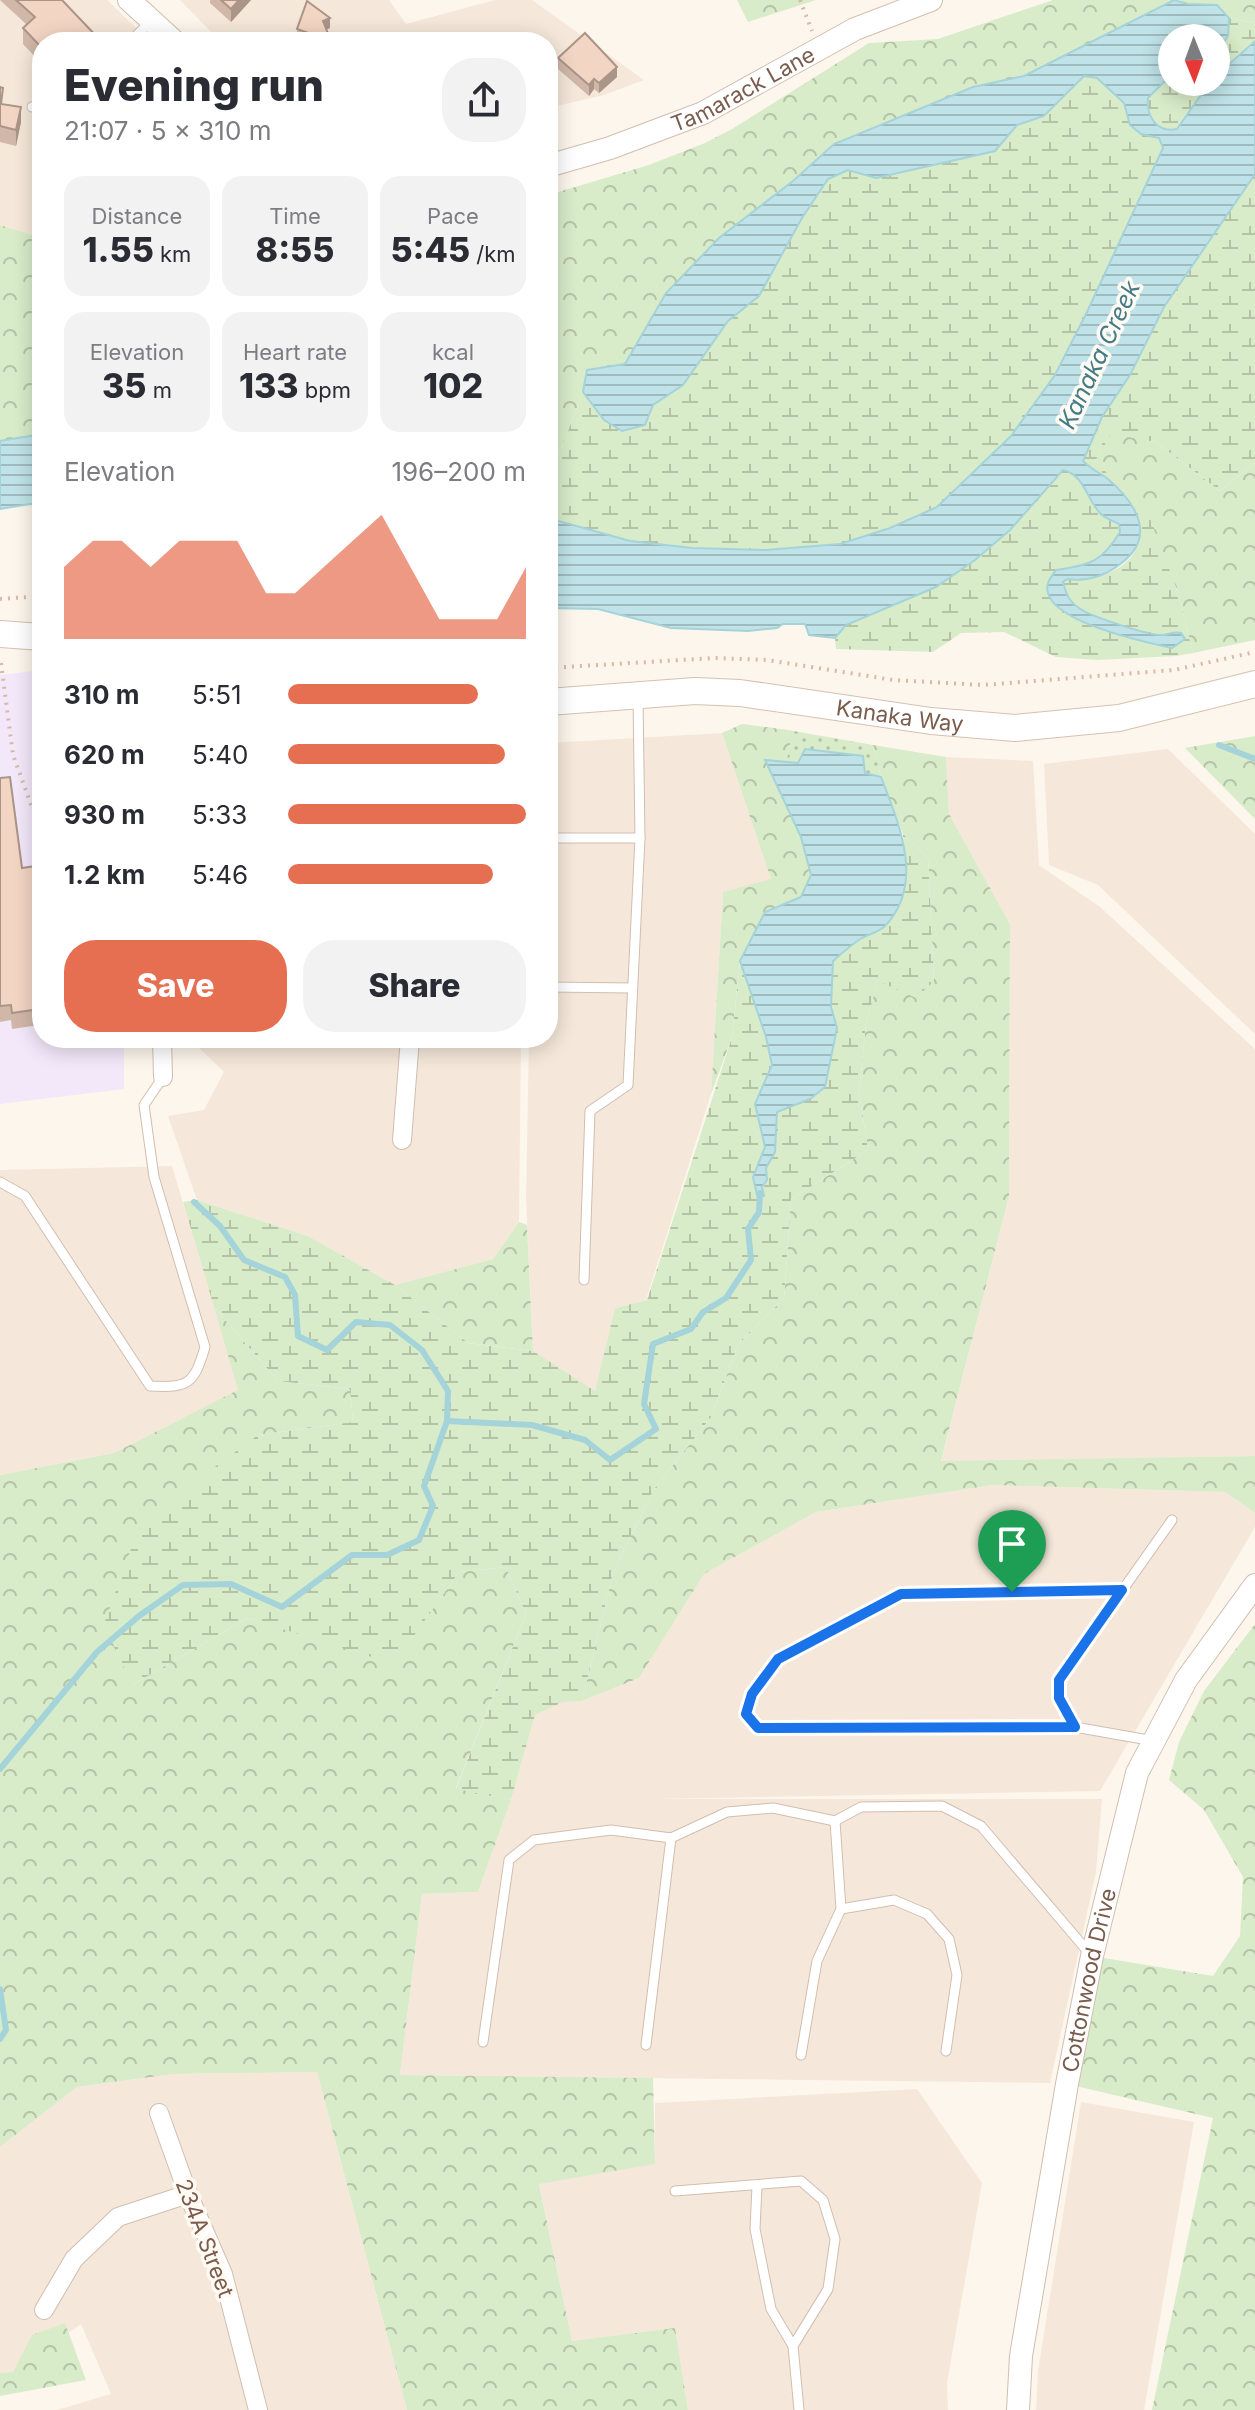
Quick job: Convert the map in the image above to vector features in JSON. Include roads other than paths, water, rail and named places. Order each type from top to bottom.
[{"type":"main road","points":[[4,634],[32,621]]},
{"type":"main road","points":[[4,634],[32,636]]},
{"type":"main road","name":"Kanaka Way","points":[[558,701],[695,691],[740,693],[931,721],[1015,728],[1119,718],[1253,686]]},
{"type":"street","points":[[129,0],[164,32]]},
{"type":"street","name":"Tamarack Lane","points":[[558,163],[610,148],[703,113],[819,48],[889,14],[931,0]]},
{"type":"street","points":[[162,1048],[163,1077]]},
{"type":"street","points":[[402,1140],[409,1048]]},
{"type":"street","name":"Cottonwood Drive","points":[[1018,2410],[1021,2356],[1067,2084],[1092,1956],[1137,1773],[1186,1680],[1255,1585]]},
{"type":"street","name":"234A Street","points":[[159,2113],[188,2194],[223,2274],[258,2410]]},
{"type":"street","points":[[44,2310],[74,2259],[118,2217],[188,2194]]},
{"type":"lane","points":[[140,32],[151,21]]},
{"type":"lane","points":[[584,1280],[590,1111],[628,1085],[640,838],[638,694]]},
{"type":"lane","points":[[558,838],[640,838]]},
{"type":"lane","points":[[558,987],[632,988]]},
{"type":"lane","points":[[0,1182],[25,1196],[150,1386],[178,1387],[197,1374],[205,1347],[154,1177],[144,1105],[163,1077]]},
{"type":"lane","points":[[1075,1727],[1059,1698],[1059,1680],[1172,1520]]},
{"type":"lane","points":[[1122,1590],[901,1594],[778,1659],[752,1694],[746,1714],[758,1728],[1075,1727],[1154,1741]]},
{"type":"lane","points":[[483,2042],[509,1860],[534,1840],[611,1830],[671,1838],[727,1812],[773,1808],[835,1821],[861,1807],[942,1806],[981,1826],[1092,1956]]},
{"type":"lane","points":[[801,2055],[817,1961],[841,1909],[835,1821]]},
{"type":"lane","points":[[646,2045],[671,1838]]},
{"type":"lane","points":[[841,1909],[894,1900],[927,1914],[949,1939],[957,1975],[946,2051]]},
{"type":"lane","points":[[675,2191],[801,2181],[823,2200],[835,2239],[828,2289],[793,2346]]},
{"type":"lane","points":[[757,2186],[755,2229],[771,2309],[793,2346],[799,2410]]},
{"type":"water","name":"Kanaka Creek","points":[[1174,0],[1217,5],[1229,18],[1229,24],[1158,24],[1158,88],[1148,98],[1149,111],[1159,126],[1177,129],[1200,96],[1230,96],[1230,63],[1255,41],[1255,174],[1164,307],[1130,375],[1102,417],[1083,461],[1108,479],[1128,500],[1139,522],[1138,544],[1131,555],[1107,573],[1063,582],[1070,600],[1085,611],[1146,632],[1163,635],[1181,633],[1185,639],[1172,648],[1123,636],[1083,622],[1054,604],[1047,587],[1056,570],[1078,566],[1101,556],[1120,532],[1119,524],[1096,509],[1076,477],[1063,470],[1010,530],[975,560],[936,587],[846,625],[835,638],[809,635],[805,624],[783,624],[777,628],[748,631],[671,628],[598,609],[558,608],[558,521],[630,541],[692,548],[766,550],[840,544],[890,528],[937,507],[1011,436],[1055,375],[1163,148],[1159,138],[1141,134],[1130,125],[1124,103],[1097,78],[1084,76],[1044,116],[1017,125],[995,151],[876,178],[848,170],[828,179],[802,218],[759,296],[728,321],[683,385],[653,405],[645,425],[622,431],[604,420],[583,392],[587,370],[625,364],[666,293],[719,238],[793,181],[834,144],[973,87],[1024,76]]},
{"type":"water","points":[[32,436],[32,504],[0,509],[0,441]]},
{"type":"water","points":[[805,749],[863,756],[865,773],[881,777],[901,834],[906,873],[904,892],[897,910],[884,927],[858,940],[833,961],[831,1007],[837,1028],[825,1087],[810,1099],[777,1112],[775,1152],[766,1168],[767,1180],[762,1187],[764,1196],[758,1199],[753,1177],[765,1147],[755,1104],[772,1065],[766,1037],[740,961],[765,912],[801,897],[811,875],[801,837],[765,760],[798,763]]},
{"type":"waterway","points":[[1219,745],[1255,759]]},
{"type":"waterway","points":[[0,1769],[97,1652],[139,1616],[183,1585],[231,1584],[282,1607],[352,1555],[387,1555],[419,1540],[433,1506],[424,1486],[447,1421],[532,1425],[585,1440],[610,1460],[656,1429],[644,1404],[653,1344],[691,1329],[703,1312],[726,1298],[751,1260],[748,1229],[759,1212],[760,1193]]},
{"type":"waterway","points":[[194,1202],[220,1226],[244,1260],[285,1277],[295,1295],[298,1336],[327,1350],[356,1322],[390,1325],[422,1350],[448,1391],[447,1421]]},
{"type":"waterway","points":[[0,1989],[6,2030],[0,2039]]}]
